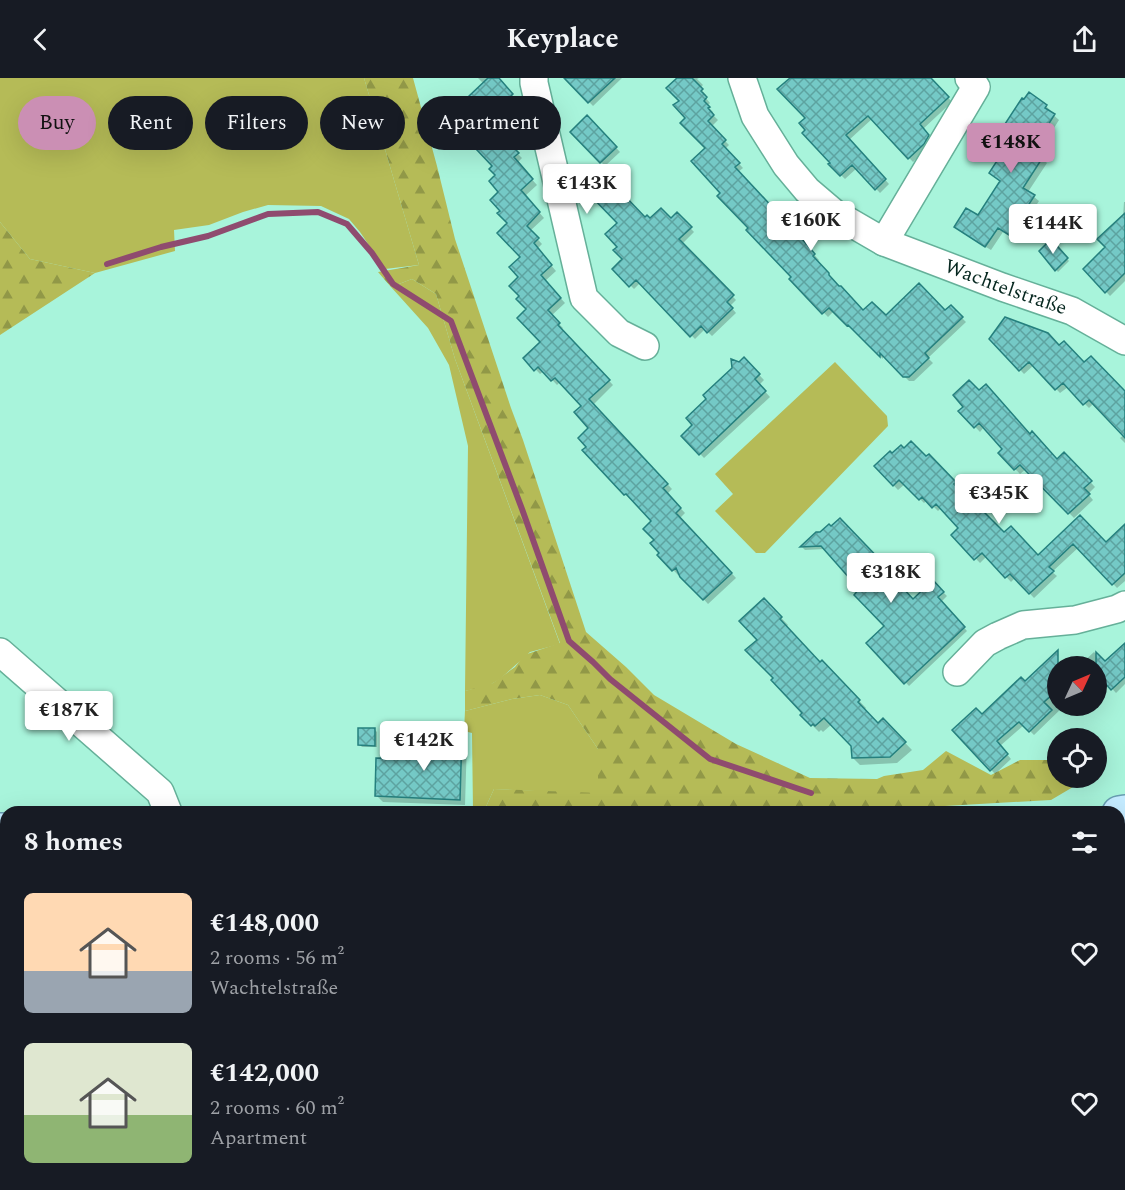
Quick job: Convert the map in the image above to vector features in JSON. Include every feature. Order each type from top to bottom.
[{"type":"street","points":[[534,78],[584,298],[619,333],[645,346]]},
{"type":"street","name":"Wachtelstraße","points":[[742,78],[755,116],[786,165],[807,190],[834,213],[884,242],[1072,311],[1125,341]]},
{"type":"street","points":[[884,242],[976,87],[969,78]]},
{"type":"street","points":[[957,672],[985,643],[1023,625],[1075,620],[1125,605]]},
{"type":"street","points":[[0,652],[160,792],[166,806]]},
{"type":"green space","points":[[0,78],[364,78],[369,96],[320,96],[320,150],[385,150],[419,265],[385,269],[349,219],[321,206],[268,205],[209,225],[174,230],[175,251],[95,273],[30,259],[0,222]]},
{"type":"green space","points":[[364,78],[413,78],[418,96],[417,150],[433,150],[455,239],[586,632],[654,695],[736,744],[810,778],[877,779],[923,770],[946,751],[991,775],[1020,760],[1047,760],[1047,788],[1071,788],[1051,800],[945,806],[486,806],[494,789],[598,793],[598,749],[568,705],[540,695],[512,699],[465,711],[465,691],[493,683],[515,667],[524,655],[560,643],[455,359],[436,294],[412,279],[391,287],[378,272],[419,265],[385,150],[405,150],[405,96],[369,96]]},
{"type":"green space","points":[[0,222],[30,259],[95,273],[0,335]]},
{"type":"green space","points":[[412,279],[436,294],[455,359],[560,644],[530,652],[500,679],[488,686],[465,691],[468,446],[449,365],[428,328],[391,287]]},
{"type":"green space","points":[[835,362],[887,416],[888,426],[765,553],[756,553],[715,511],[733,494],[715,474]]},
{"type":"green space","points":[[540,695],[568,705],[598,749],[598,794],[494,789],[486,806],[473,806],[472,733],[464,731],[465,711],[512,699]]},
{"type":"building","points":[[488,78],[499,78],[513,94],[511,96],[469,96]]},
{"type":"building","points":[[564,78],[615,78],[588,103]]},
{"type":"building","points":[[677,78],[692,78],[703,89],[701,91],[707,97],[704,101],[714,115],[708,121],[726,140],[722,144],[740,163],[735,167],[791,227],[797,226],[797,233],[815,254],[813,256],[863,310],[872,302],[886,315],[919,283],[945,310],[951,305],[963,317],[925,353],[929,358],[909,377],[903,377],[880,353],[880,357],[829,308],[822,314],[789,279],[791,277],[746,230],[748,228],[717,196],[720,193],[691,161],[705,148],[680,123],[685,118],[673,105],[679,101],[666,88]]},
{"type":"building","points":[[790,78],[931,78],[949,97],[920,124],[929,135],[924,144],[908,159],[868,116],[846,135],[886,179],[875,190],[852,165],[840,176],[802,133],[805,130],[799,123],[805,118],[777,89]]},
{"type":"building","points":[[1029,92],[1047,105],[1045,108],[1055,114],[1032,150],[1043,157],[1023,188],[1035,195],[1009,235],[998,228],[985,247],[954,227],[966,208],[978,215],[1000,181],[989,173],[1012,138],[1001,130],[1022,98],[1024,99]]},
{"type":"building","points":[[587,115],[617,147],[600,163],[570,132]]},
{"type":"building","points":[[477,150],[516,150],[519,153],[514,157],[533,179],[521,190],[540,212],[527,226],[539,238],[534,243],[552,265],[541,275],[561,298],[548,310],[560,323],[558,325],[610,380],[589,399],[668,484],[663,488],[681,508],[676,513],[732,573],[703,600],[680,577],[676,568],[672,571],[657,555],[659,553],[650,543],[654,540],[643,529],[651,521],[582,450],[586,447],[578,438],[588,428],[574,412],[581,406],[555,378],[551,381],[538,367],[534,371],[523,358],[540,342],[517,318],[526,309],[516,299],[519,296],[509,286],[518,277],[509,267],[520,257],[497,233],[507,223],[497,213],[500,211],[490,200],[498,192],[489,181],[495,175],[489,169],[492,166]]},
{"type":"building","points":[[603,173],[645,217],[647,215],[650,218],[661,208],[671,218],[677,212],[692,227],[679,239],[734,295],[727,302],[733,308],[707,333],[701,326],[690,337],[636,280],[629,287],[612,269],[622,259],[613,250],[617,247],[605,234],[617,223],[586,191]]},
{"type":"building","points":[[1125,213],[1125,273],[1105,293],[1083,269],[1105,247],[1097,239]]},
{"type":"building","points":[[1051,239],[1068,258],[1055,271],[1039,251]]},
{"type":"building","points":[[1005,317],[1048,333],[1059,345],[1064,341],[1084,362],[1091,356],[1125,391],[1125,438],[1089,400],[1083,405],[1063,383],[1055,390],[1029,362],[1019,371],[989,339]]},
{"type":"building","points":[[744,357],[760,374],[755,379],[766,391],[699,455],[681,436],[692,425],[686,418],[706,399],[703,395],[732,368],[731,359],[739,362]]},
{"type":"building","points":[[969,380],[979,390],[986,384],[1030,434],[1032,431],[1057,459],[1064,452],[1092,481],[1084,488],[1090,494],[1068,514],[1020,465],[1014,470],[998,453],[1002,449],[979,423],[974,428],[958,411],[963,407],[953,395]]},
{"type":"building","points":[[911,441],[926,456],[929,454],[978,509],[980,508],[1004,532],[1011,526],[1038,555],[1080,515],[1106,542],[1125,524],[1125,573],[1112,585],[1073,544],[1049,567],[1054,571],[1029,594],[1010,574],[1005,578],[982,553],[974,560],[951,535],[958,528],[936,504],[932,508],[922,497],[919,500],[899,480],[893,486],[874,466],[890,451],[892,453],[901,445],[904,448]]},
{"type":"building","points":[[840,518],[885,565],[889,573],[913,599],[933,580],[944,592],[938,597],[965,627],[904,684],[866,643],[884,626],[854,595],[859,589],[821,546],[800,547],[816,532],[820,532],[829,524],[831,526]]},
{"type":"building","points":[[764,598],[782,617],[780,619],[860,700],[858,702],[878,723],[883,718],[906,742],[890,757],[852,758],[851,746],[824,718],[815,726],[813,724],[811,726],[771,680],[773,678],[745,650],[757,640],[739,621]]},
{"type":"building","points":[[1125,643],[1125,677],[1111,690],[1107,685],[1107,659]]},
{"type":"building","points":[[1047,660],[1047,699],[1044,702],[1047,705],[1047,715],[1029,732],[1019,722],[997,741],[1008,754],[990,771],[952,730],[976,708],[982,714],[1021,677],[1025,681]]},
{"type":"building","points":[[358,728],[375,728],[375,746],[358,745]]},
{"type":"building","points":[[444,733],[462,733],[460,800],[375,796],[376,758],[424,759],[424,742],[444,742]]},
{"type":"waterway","points":[[107,264],[161,247],[208,236],[268,214],[318,212],[347,224],[372,253],[393,284],[451,321],[569,641],[610,679],[710,759],[811,793]]}]
